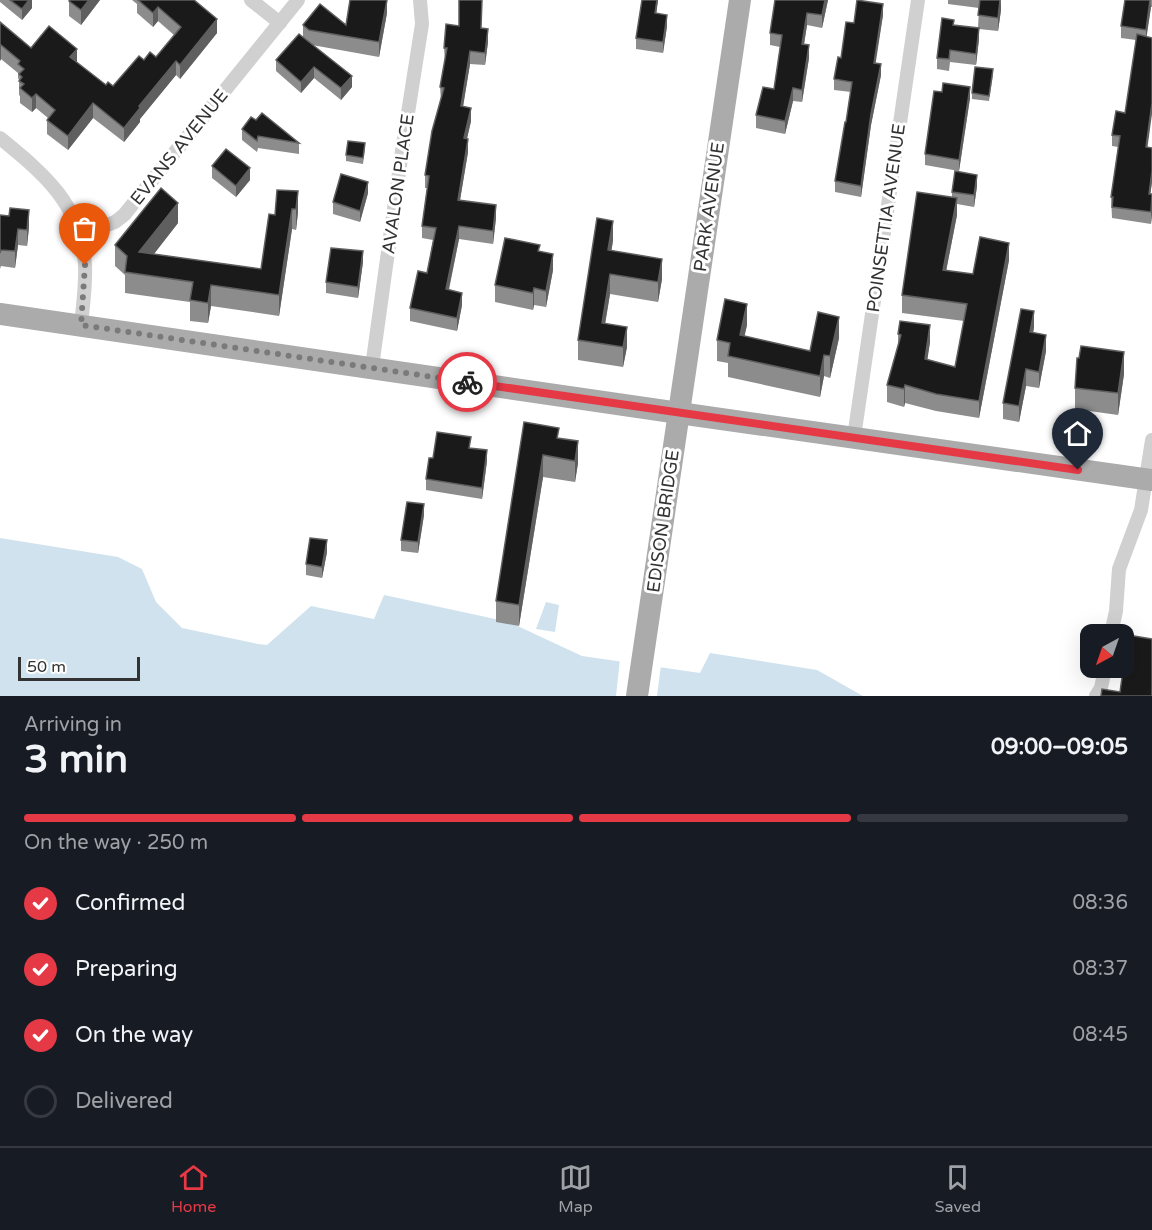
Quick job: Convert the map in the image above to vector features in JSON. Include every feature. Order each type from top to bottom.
[{"type":"main road","name":"PARK AVENUE","points":[[679,413],[740,0]]},
{"type":"main road","points":[[0,314],[1149,480]]},
{"type":"main road","name":"EDISON BRIDGE","points":[[637,696],[679,413]]},
{"type":"street","points":[[251,0],[279,23]]},
{"type":"street","name":"EVANS AVENUE","points":[[81,235],[115,222],[124,215],[298,0]]},
{"type":"street","name":"AVALON PLACE","points":[[372,367],[422,24],[420,0]]},
{"type":"street","name":"POINSETTIA AVENUE","points":[[854,437],[918,0]]},
{"type":"street","points":[[0,138],[61,194],[81,235],[85,265],[81,325]]},
{"type":"street","points":[[1113,624],[1119,569],[1141,510],[1149,480],[1152,440]]},
{"type":"street","points":[[1096,696],[1103,678]]},
{"type":"water","points":[[0,538],[118,557],[142,569],[156,602],[182,628],[258,644],[267,645],[311,606],[374,619],[384,595],[509,622],[582,656],[700,673],[710,653],[817,670],[863,696],[0,696]]},
{"type":"water","points":[[546,602],[559,605],[555,632],[536,629]]},
{"type":"pier","points":[[620,659],[661,665],[657,696],[616,696]]},
{"type":"building","points":[[10,0],[29,0],[22,9]]},
{"type":"building","points":[[70,0],[89,0],[81,10]]},
{"type":"building","points":[[138,0],[194,0],[217,19],[180,65],[176,61],[124,128],[93,103],[68,136],[47,120],[55,110],[36,94],[32,98],[20,88],[24,84],[19,81],[22,77],[19,74],[24,69],[18,64],[20,61],[0,46],[0,22],[31,48],[49,26],[77,49],[70,57],[106,85],[108,82],[113,86],[139,56],[144,60],[150,52],[156,57],[181,27],[158,7],[153,13]]},
{"type":"building","points":[[350,0],[387,0],[379,42],[309,30],[303,25],[320,4],[346,25]]},
{"type":"building","points":[[459,0],[482,0],[481,28],[488,29],[485,53],[470,51],[461,106],[471,108],[464,138],[468,139],[458,200],[496,205],[493,231],[459,226],[446,289],[462,293],[457,318],[410,308],[418,271],[427,273],[436,228],[422,226],[429,176],[425,175],[432,131],[444,88],[440,87],[447,48],[444,48],[446,24],[459,26]]},
{"type":"building","points":[[642,0],[657,0],[655,13],[667,15],[663,42],[636,38]]},
{"type":"building","points":[[775,0],[825,0],[822,15],[807,13],[802,44],[809,45],[802,90],[793,88],[785,121],[756,115],[763,87],[774,89],[782,35],[770,33]]},
{"type":"building","points":[[857,0],[883,4],[874,63],[881,64],[861,186],[835,181],[852,82],[834,79],[838,57],[841,58],[846,22],[854,23]]},
{"type":"building","points":[[980,0],[1000,0],[998,18],[978,15]]},
{"type":"building","points":[[1125,0],[1150,0],[1146,30],[1121,26]]},
{"type":"building","points":[[942,18],[954,20],[953,25],[979,28],[976,54],[950,50],[949,59],[937,58]]},
{"type":"building","points":[[299,34],[352,76],[341,88],[314,67],[301,82],[276,60]]},
{"type":"building","points":[[1137,34],[1152,38],[1152,103],[1146,147],[1152,148],[1149,194],[1152,194],[1151,212],[1112,207],[1113,197],[1111,197],[1120,136],[1112,135],[1116,111],[1125,113]]},
{"type":"building","points":[[975,67],[993,69],[989,96],[972,93]]},
{"type":"building","points":[[943,83],[970,87],[959,160],[925,154],[934,91],[942,92]]},
{"type":"building","points":[[262,113],[299,143],[258,136],[257,141],[242,129],[251,117],[256,120]]},
{"type":"building","points":[[348,141],[365,143],[363,158],[346,155]]},
{"type":"building","points":[[226,149],[250,168],[236,186],[212,166]]},
{"type":"building","points":[[955,171],[977,175],[974,195],[952,192]]},
{"type":"building","points":[[341,174],[368,182],[360,211],[333,202]]},
{"type":"building","points":[[161,188],[178,203],[139,252],[261,269],[269,214],[275,215],[277,190],[298,191],[296,209],[292,209],[279,295],[211,285],[208,303],[190,300],[193,282],[125,272],[127,256],[115,245]]},
{"type":"building","points":[[917,192],[957,198],[943,270],[973,274],[980,237],[1009,243],[979,401],[936,394],[905,385],[904,389],[887,385],[901,335],[898,334],[900,321],[930,325],[925,359],[955,367],[967,304],[902,295]]},
{"type":"building","points":[[10,208],[29,210],[27,230],[18,229],[15,251],[1,250],[0,253],[0,215],[9,216]]},
{"type":"building","points":[[597,218],[613,221],[608,250],[662,259],[658,282],[610,274],[602,323],[627,327],[623,347],[578,340]]},
{"type":"building","points":[[505,238],[540,245],[538,251],[553,254],[546,291],[534,288],[533,293],[495,285]]},
{"type":"building","points":[[331,248],[363,251],[358,287],[326,282]]},
{"type":"building","points":[[725,299],[747,304],[740,335],[810,351],[818,312],[839,317],[830,356],[824,355],[820,376],[728,356],[730,343],[717,340]]},
{"type":"building","points":[[1021,309],[1034,311],[1030,332],[1046,335],[1039,372],[1026,369],[1019,406],[1003,403]]},
{"type":"building","points":[[1081,346],[1124,352],[1118,393],[1075,388],[1077,358],[1079,358]]},
{"type":"building","points":[[524,422],[559,428],[557,438],[578,441],[575,461],[543,455],[519,605],[496,601]]},
{"type":"building","points":[[437,432],[471,437],[469,448],[487,450],[482,488],[426,479],[429,458],[433,458]]},
{"type":"building","points":[[407,502],[424,504],[418,542],[401,540]]},
{"type":"building","points":[[310,538],[327,540],[322,567],[306,564]]},
{"type":"building","points":[[1134,636],[1152,639],[1152,696],[1101,696],[1102,689],[1120,692],[1122,678],[1134,678]]},
{"type":"way so far","points":[[85,265],[81,325],[467,382]]},
{"type":"route","points":[[467,382],[1078,470]]}]
